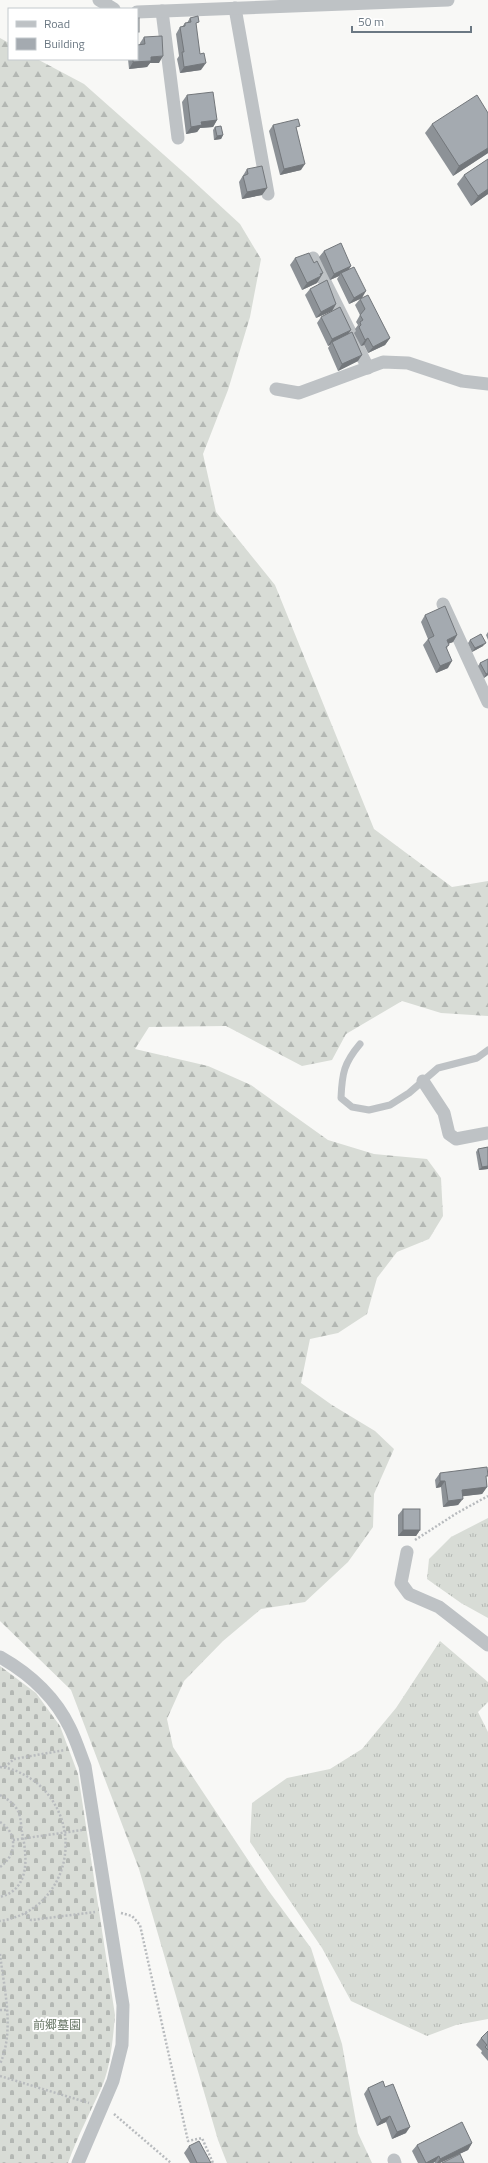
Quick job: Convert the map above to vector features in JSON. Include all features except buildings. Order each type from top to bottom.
[{"type":"street","points":[[99,0],[112,8]]},
{"type":"street","points":[[138,12],[225,5],[448,0]]},
{"type":"street","points":[[225,5],[268,194]]},
{"type":"street","points":[[162,11],[178,138]]},
{"type":"street","points":[[313,258],[368,368]]},
{"type":"street","points":[[276,389],[299,393],[383,362],[408,363],[462,381],[488,384]]},
{"type":"street","points":[[443,604],[488,702]]},
{"type":"street","points":[[423,1081],[444,1113],[449,1134],[456,1139],[488,1133]]},
{"type":"street","points":[[407,1552],[401,1583],[409,1594],[439,1607],[488,1645]]},
{"type":"street","points":[[0,1657],[17,1667],[45,1690],[70,1728],[78,1748],[84,1766],[95,1828],[123,2005],[122,2045],[114,2081],[78,2163]]},
{"type":"lane","points":[[360,1044],[347,1058],[341,1081],[341,1098],[352,1107],[369,1110],[390,1105],[409,1093],[438,1068],[477,1058],[488,1050]]},
{"type":"path","points":[[407,1552],[411,1542],[457,1513],[488,1496]]},
{"type":"path","points":[[5,1767],[14,1759],[78,1748]]},
{"type":"path","points":[[0,1767],[5,1767],[29,1777],[48,1794],[62,1816],[67,1841],[64,1866],[52,1890],[34,1908],[11,1920],[0,1921]]},
{"type":"path","points":[[0,1795],[11,1801],[18,1812],[26,1857],[26,1869],[22,1880],[14,1889],[0,1897]]},
{"type":"path","points":[[0,1822],[11,1832],[13,1840],[11,1856],[0,1867]]},
{"type":"path","points":[[13,1840],[95,1828]]},
{"type":"path","points":[[25,1913],[31,1920],[108,1910],[132,1916],[140,1925],[188,2141],[202,2138],[213,2163]]},
{"type":"path","points":[[0,1954],[6,2010],[5,2053],[0,2064]]},
{"type":"path","points":[[0,2010],[6,2010]]},
{"type":"green space","points":[[0,38],[8,42],[8,60],[39,60],[84,84],[240,224],[261,259],[250,317],[228,390],[203,454],[216,512],[275,585],[374,829],[452,887],[488,881],[488,1016],[441,1013],[402,1001],[346,1034],[332,1060],[302,1066],[226,1026],[149,1027],[135,1049],[208,1066],[251,1085],[328,1140],[374,1154],[427,1159],[441,1178],[443,1216],[429,1239],[397,1252],[377,1278],[367,1314],[338,1333],[310,1339],[301,1383],[332,1405],[375,1431],[394,1449],[374,1494],[373,1527],[348,1562],[305,1602],[261,1609],[223,1641],[184,1681],[167,1719],[173,1747],[268,1890],[311,1948],[342,2044],[358,2133],[372,2163],[227,2163],[218,2140],[139,1869],[71,1690],[0,1621]]},
{"type":"green space","points":[[488,1518],[488,1618],[461,1603],[427,1579],[429,1559],[451,1537]]},
{"type":"green space","points":[[440,1641],[488,1682],[488,1702],[478,1712],[488,1732],[488,2019],[456,2025],[427,2036],[351,2001],[322,1948],[250,1842],[252,1803],[287,1778],[330,1769],[362,1749],[396,1708]]},
{"type":"green space","name":"前郷墓園","points":[[0,1666],[36,1693],[60,1726],[78,1774],[115,2015],[106,2076],[68,2163],[0,2163]]}]
